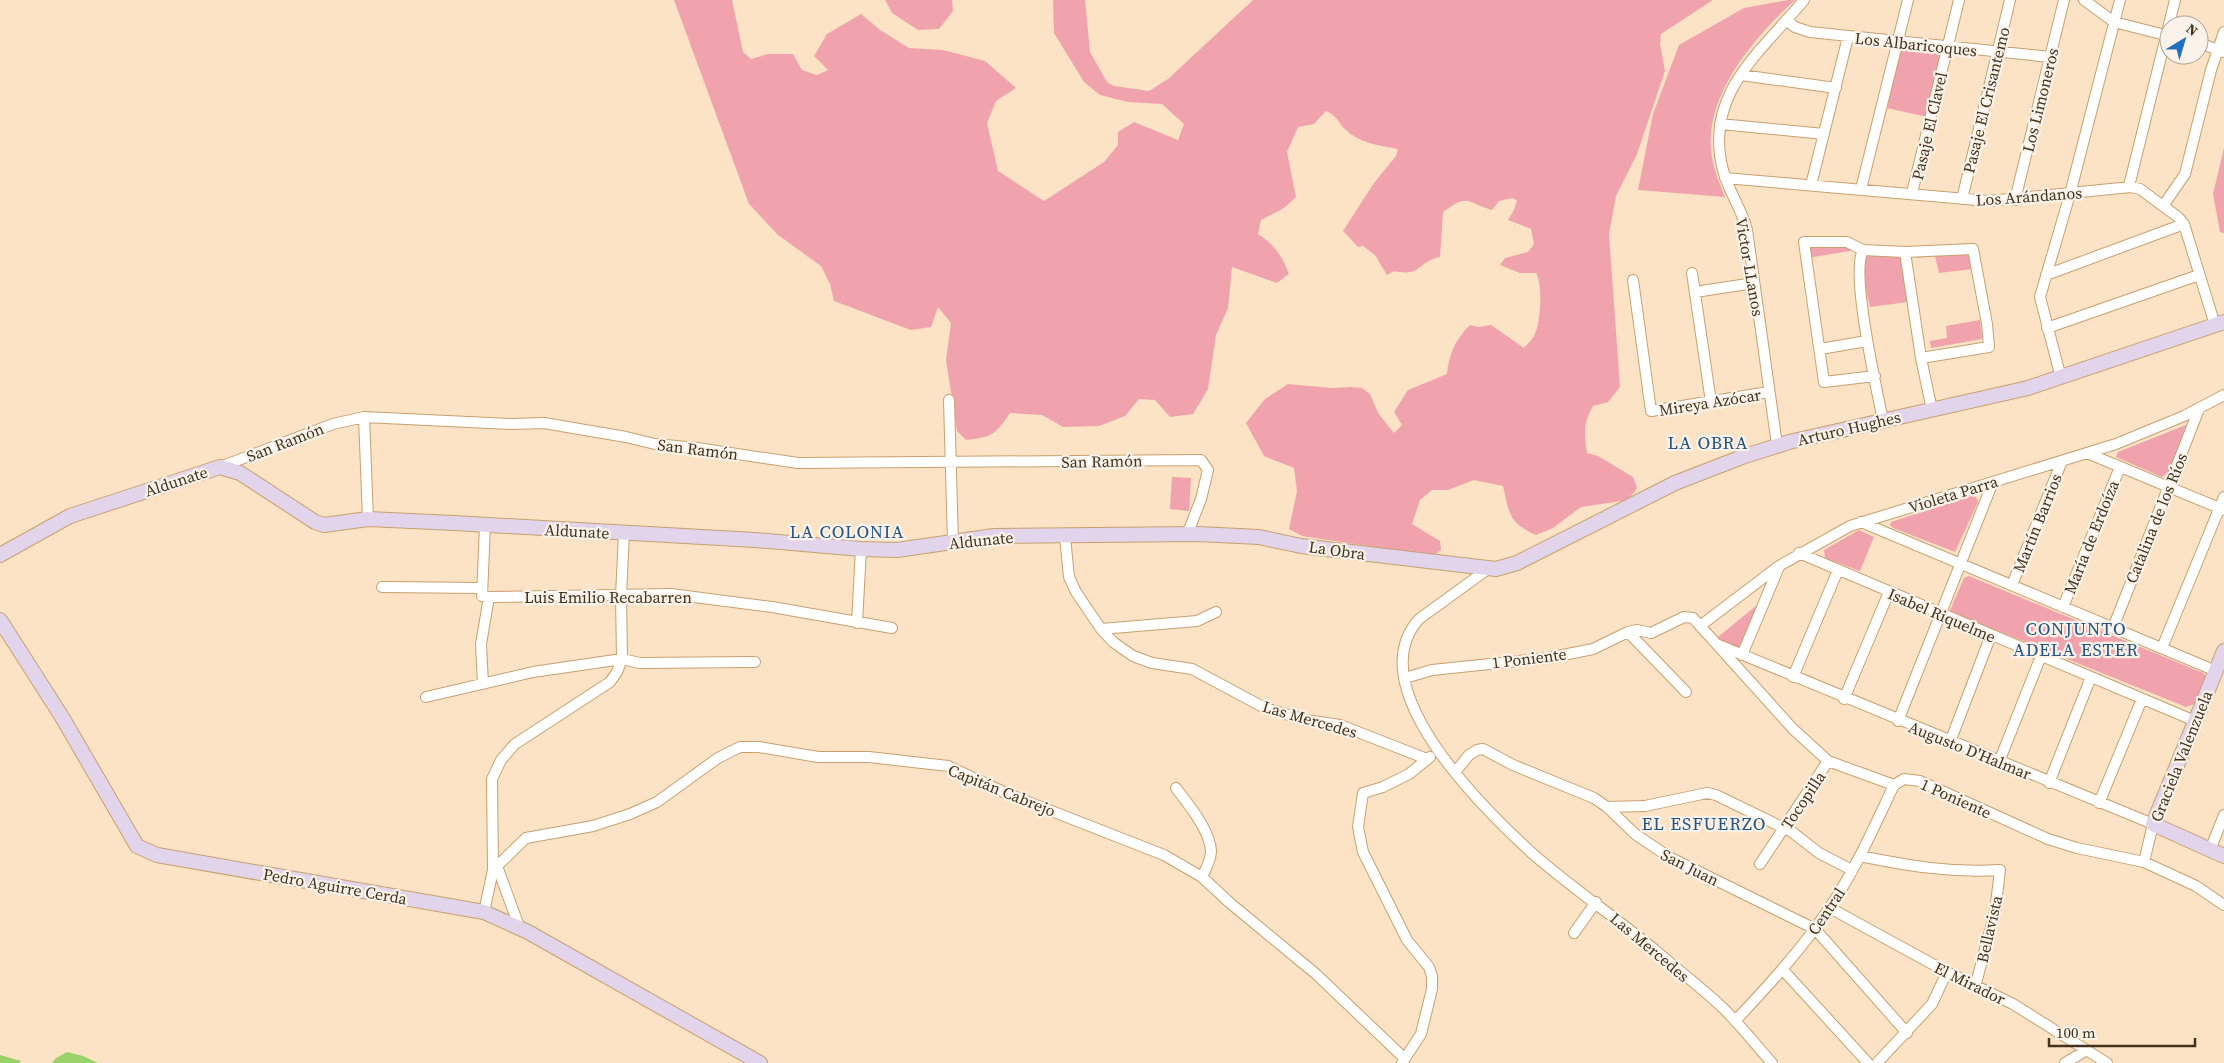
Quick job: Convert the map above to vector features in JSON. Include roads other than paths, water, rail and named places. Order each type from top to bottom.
[{"type":"street","name":"Victor LLanos","points":[[1777,446],[1745,222],[1725,178],[1719,152],[1720,124],[1727,98],[1741,75],[1804,0]]},
{"type":"street","points":[[1861,189],[1908,0]]},
{"type":"street","name":"Pasaje El Clavel","points":[[1912,194],[1959,0]]},
{"type":"street","name":"Pasaje El Crisantemo","points":[[1962,199],[2010,0]]},
{"type":"street","name":"Los Limoneros","points":[[2015,200],[2064,0]]},
{"type":"street","points":[[2084,0],[2114,22],[2159,33]]},
{"type":"street","points":[[2061,378],[2040,301],[2070,194],[2120,0]]},
{"type":"street","points":[[2172,15],[2175,0]]},
{"type":"street","name":"Los Albaricoques","points":[[1786,20],[1802,30],[1848,37],[2050,57]]},
{"type":"street","points":[[2163,206],[2185,174],[2211,70],[2222,51],[2224,32]]},
{"type":"street","points":[[1811,185],[1848,37]]},
{"type":"street","points":[[2209,46],[2222,51]]},
{"type":"street","points":[[2160,65],[2129,186],[2140,190],[2184,224],[2200,275],[2219,323]]},
{"type":"street","points":[[1741,75],[1836,88]]},
{"type":"street","points":[[1720,124],[1824,134]]},
{"type":"street","name":"Los Arándanos","points":[[1725,178],[1962,199],[2015,200],[2129,186]]},
{"type":"street","points":[[2046,275],[2184,224]]},
{"type":"street","points":[[1875,376],[1824,382],[1804,242],[1847,242],[1862,250],[1905,252],[1973,250],[1987,324],[1989,347],[1921,358]]},
{"type":"street","points":[[1862,250],[1858,263],[1867,341],[1883,421]]},
{"type":"street","points":[[1905,252],[1921,358],[1932,410]]},
{"type":"street","points":[[1692,273],[1711,402]]},
{"type":"street","points":[[2047,328],[2200,275]]},
{"type":"street","name":"Mireya Azócar","points":[[1633,280],[1651,412],[1769,392]]},
{"type":"street","points":[[1695,292],[1754,283]]},
{"type":"street","name":"Arturo Hughes","points":[[1488,569],[1503,568],[1517,564],[1675,483],[1777,446],[2061,378],[2219,323]]},
{"type":"street","points":[[1820,349],[1867,341]]},
{"type":"street","name":"Violeta Parra","points":[[1700,626],[1799,553],[1861,522],[2087,454],[2137,436],[2199,409],[2224,395]]},
{"type":"street","points":[[949,400],[953,543]]},
{"type":"street","name":"Catalina de los Ríos","points":[[2113,628],[2199,409]]},
{"type":"street","points":[[364,417],[368,519]]},
{"type":"street","name":"San Ramón","points":[[220,467],[333,424],[364,417],[512,424],[544,423],[655,444],[698,448],[798,463],[1201,460],[1208,470],[1201,499],[1187,535]]},
{"type":"street","points":[[2087,454],[2222,509]]},
{"type":"street","name":"Martín Barrios","points":[[2012,585],[2062,461]]},
{"type":"street","name":"Aldunate","points":[[0,555],[70,516],[220,467],[240,473],[315,522],[324,525],[368,519],[755,540],[861,550],[897,550],[994,536],[1187,535]]},
{"type":"street","name":"María de Erdoíza","points":[[2063,607],[2120,467]]},
{"type":"street","points":[[1898,721],[1993,482]]},
{"type":"street","points":[[2162,648],[2222,509],[2224,498]]},
{"type":"street","points":[[1861,522],[2216,671]]},
{"type":"street","points":[[483,684],[482,644],[489,597],[482,596],[481,588],[484,525]]},
{"type":"street","points":[[484,912],[495,868],[492,779],[501,760],[515,744],[610,682],[622,659],[621,596],[624,534]]},
{"type":"street","name":"La Obra","points":[[1187,535],[1259,537],[1301,546],[1488,569]]},
{"type":"street","name":"Las Mercedes","points":[[1065,537],[1069,576],[1086,608],[1101,629],[1123,650],[1142,660],[1204,673],[1265,708],[1306,720],[1340,725],[1427,759]]},
{"type":"street","points":[[857,623],[861,550]]},
{"type":"street","name":"Isabel Riquelme","points":[[1799,553],[2195,721]]},
{"type":"street","points":[[1742,655],[1779,566]]},
{"type":"street","name":"Las Mercedes","points":[[1488,569],[1436,606],[1411,629],[1404,647],[1404,678],[1413,705],[1437,752],[1528,848],[1596,902],[1735,1020],[1772,1063]]},
{"type":"street","points":[[1794,677],[1838,570]]},
{"type":"street","points":[[382,587],[481,588]]},
{"type":"street","points":[[1844,698],[1889,592]]},
{"type":"street","name":"Luis Emilio Recabarren","points":[[489,597],[671,594],[772,607],[892,628]]},
{"type":"street","points":[[1101,629],[1197,621],[1216,612]]},
{"type":"street","name":"1 Poniente","points":[[1640,645],[1651,633],[1684,617],[1693,618],[1793,729],[1828,762],[1894,785],[1904,779],[1920,781],[2048,839],[2077,848],[2144,862],[2196,886],[2224,905]]},
{"type":"street","name":"Pedro Aguirre Cerda","points":[[2,626],[62,717],[137,846],[157,855],[484,912],[520,929],[760,1063]]},
{"type":"street","name":"1 Poniente","points":[[1404,678],[1432,670],[1548,658],[1593,649],[1628,632],[1637,630],[1651,633]]},
{"type":"street","points":[[1628,632],[1686,692]]},
{"type":"street","points":[[1950,742],[1991,635]]},
{"type":"street","name":"Augusto D'Halmar","points":[[1716,644],[1898,721],[2153,824],[2224,856]]},
{"type":"street","name":"Graciela Valenzuela","points":[[2144,862],[2153,824],[2224,651]]},
{"type":"street","points":[[2000,762],[2041,656]]},
{"type":"street","points":[[426,697],[533,672],[622,659],[640,663],[755,662]]},
{"type":"street","points":[[2049,782],[2092,678]]},
{"type":"street","points":[[2099,803],[2142,699]]},
{"type":"street","name":"Capitán Cabrejo","points":[[495,868],[526,838],[593,826],[630,814],[657,802],[718,758],[740,747],[759,747],[818,757],[869,757],[948,766],[1008,794],[1164,855],[1202,877],[1316,974],[1403,1060]]},
{"type":"street","name":"San Juan","points":[[1456,772],[1470,755],[1477,750],[1483,749],[1513,764],[1594,798],[1607,807],[1635,834],[1669,857],[1814,929],[1907,1033]]},
{"type":"street","points":[[1403,1060],[1421,1034],[1432,989],[1432,976],[1429,967],[1407,940],[1363,852],[1358,827],[1363,793],[1384,787],[1437,752]]},
{"type":"street","name":"Tocopilla","points":[[1760,864],[1828,762]]},
{"type":"street","name":"Central","points":[[1735,1020],[1784,970],[1830,908],[1860,856],[1894,785]]},
{"type":"street","points":[[1176,788],[1202,824],[1211,850],[1209,863],[1202,877]]},
{"type":"street","points":[[1607,807],[1645,806],[1707,792],[1792,832],[1832,860],[1852,870]]},
{"type":"street","points":[[2210,850],[2224,816]]},
{"type":"street","name":"Bellavista","points":[[1860,856],[1915,867],[1950,871],[2000,870],[1994,912],[1975,987]]},
{"type":"street","points":[[495,868],[520,929]]},
{"type":"street","points":[[1574,933],[1596,902]]},
{"type":"street","name":"El Mirador","points":[[1830,908],[1975,987],[2013,1004],[2085,1051],[2108,1063]]},
{"type":"street","points":[[1784,970],[1868,1063]]},
{"type":"street","points":[[1877,1063],[1932,1004],[1947,972]]},
{"type":"street","points":[[2065,1063],[2085,1051]]},
{"type":"district","name":"LA OBRA","points":[[1708,443]]},
{"type":"district","name":"LA COLONIA","points":[[847,532]]},
{"type":"district","name":"CONJUNTO ADELA ESTER","points":[[2076,639]]},
{"type":"district","name":"EL ESFUERZO","points":[[1704,824]]}]
